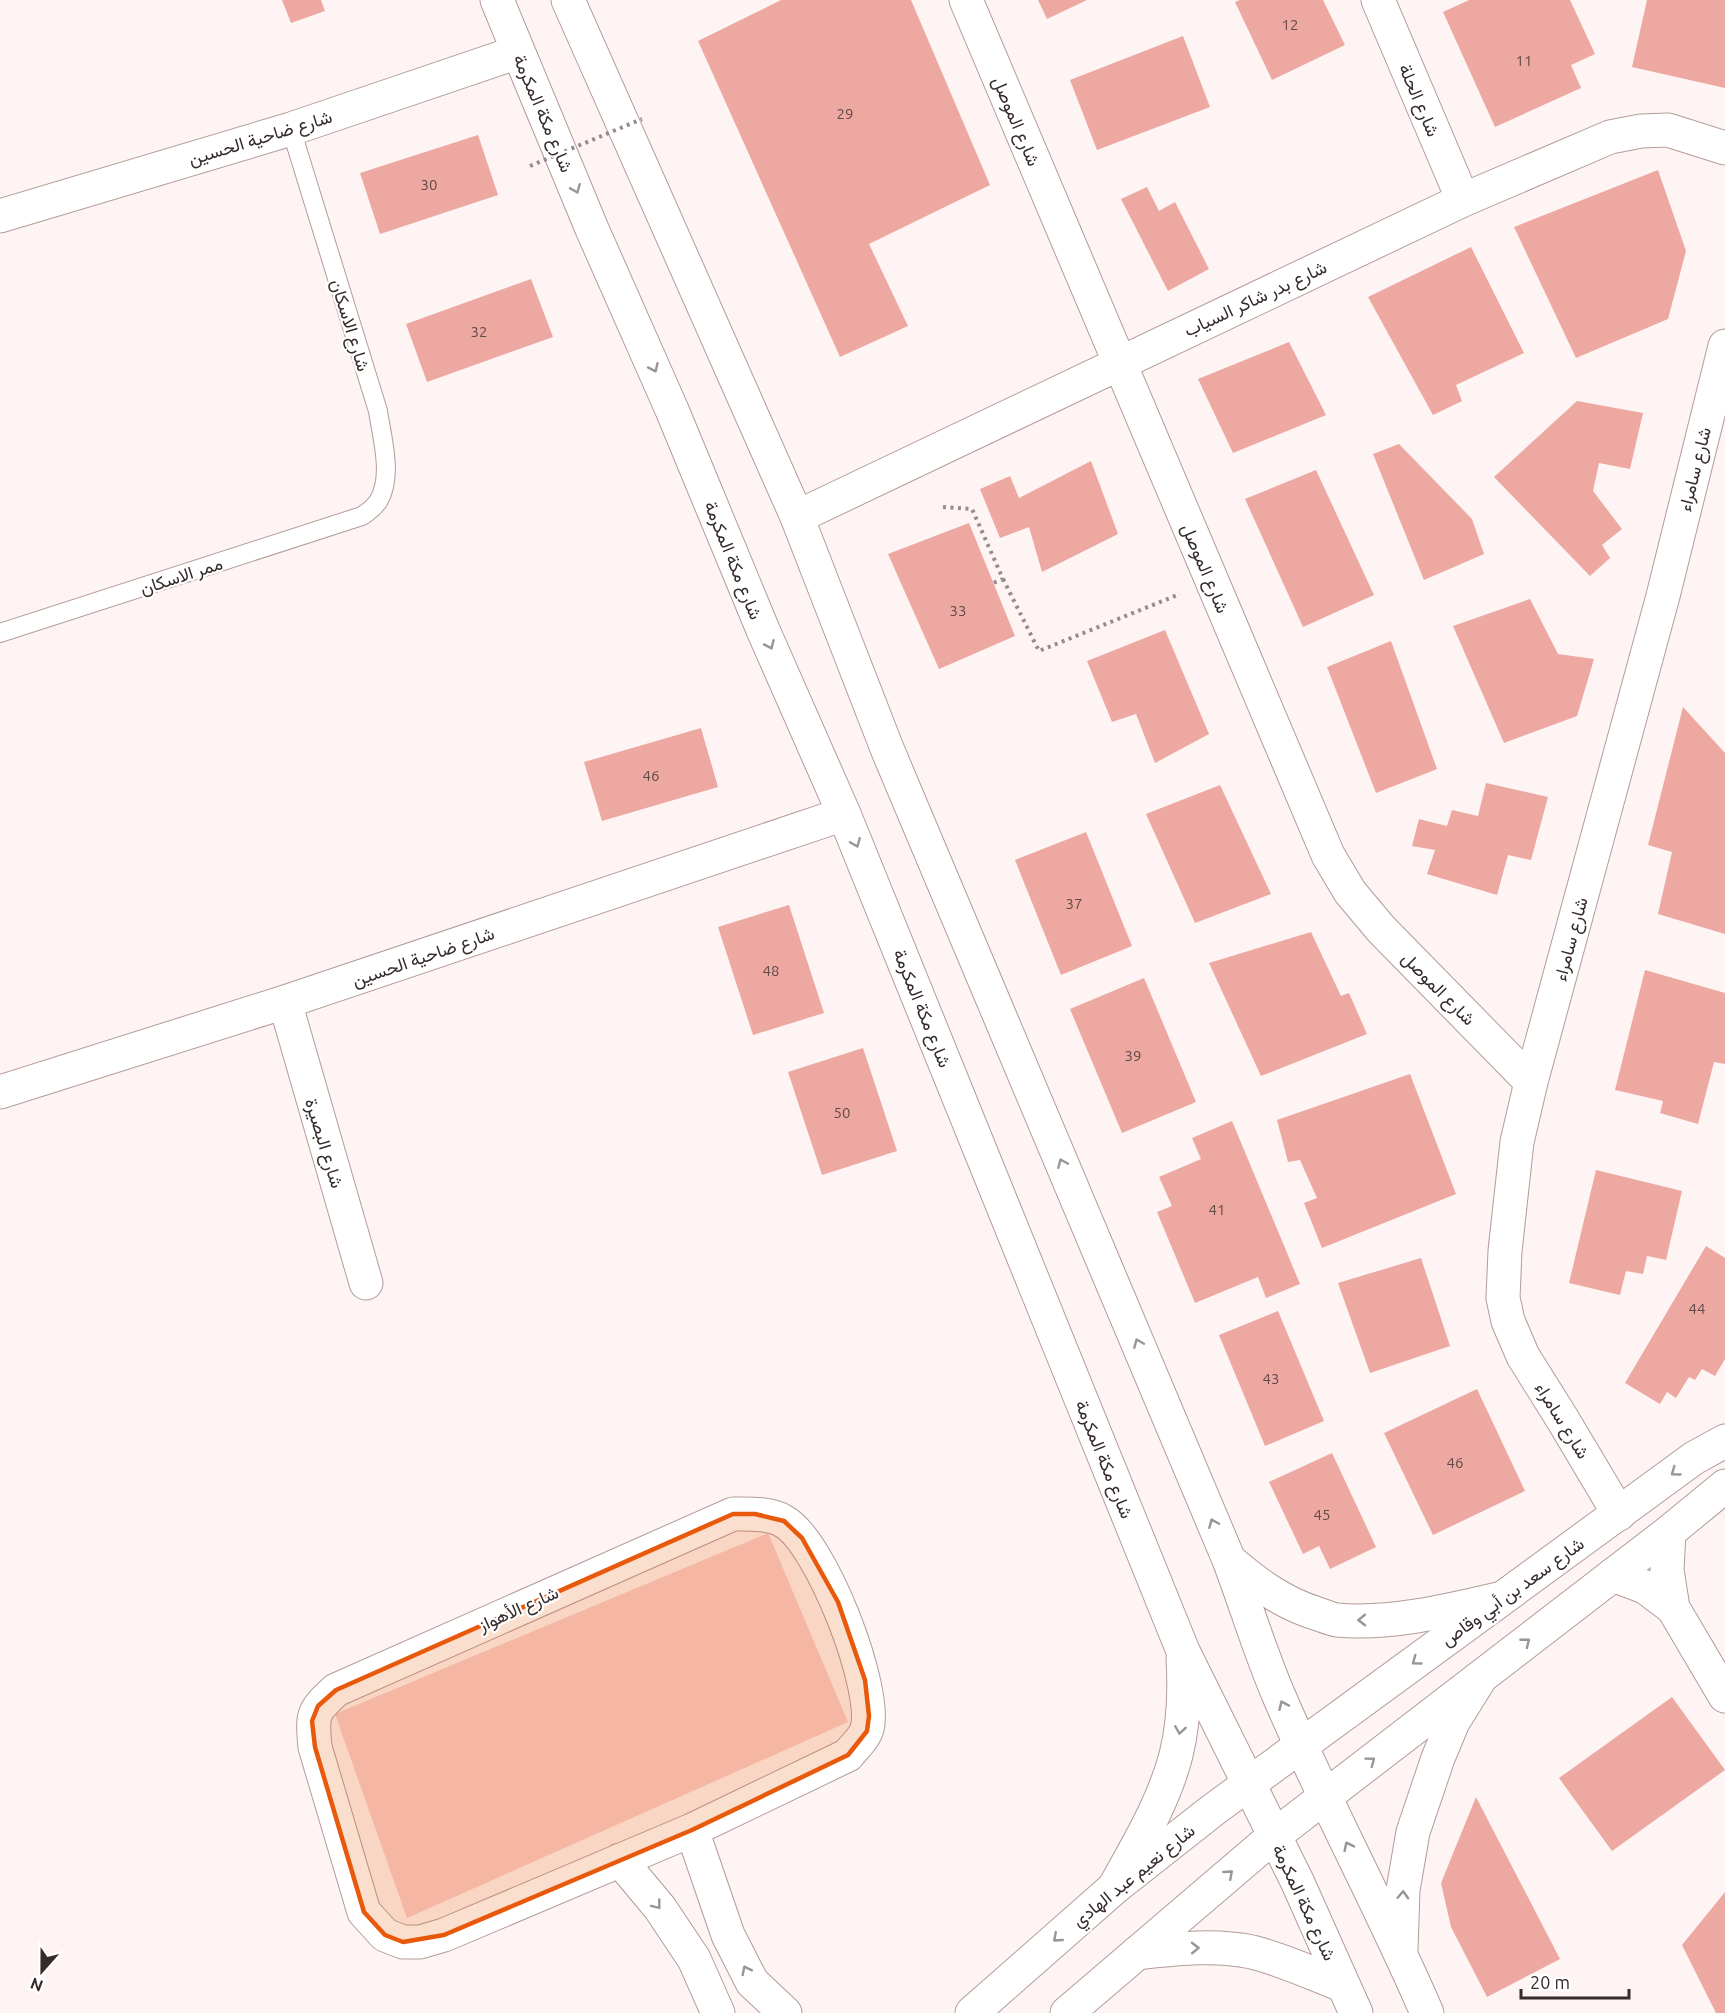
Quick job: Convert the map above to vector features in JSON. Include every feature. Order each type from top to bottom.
[{"type":"street","name":"شارع مكة المكرمة","points":[[497,0],[592,229],[672,410],[763,630],[844,814],[1182,1651],[1297,1881],[1350,2000]]},
{"type":"street","points":[[568,0],[797,517],[888,751],[1229,1560],[1278,1695],[1401,1953],[1427,2013]]},
{"type":"street","name":"شارع الموصل","points":[[966,0],[1328,855],[1350,892],[1381,929],[1531,1082]]},
{"type":"street","name":"شارع الحلة","points":[[1378,0],[1463,200]]},
{"type":"street","name":"شارع ضاحية الحسين","points":[[0,216],[291,129],[518,52]]},
{"type":"street","name":"شارع بدر شاكر السياب","points":[[797,517],[1463,200],[1610,136],[1668,130],[1725,148]]},
{"type":"street","name":"شارع سامراء","points":[[1618,1514],[1563,1419],[1523,1356],[1508,1321],[1503,1298],[1505,1251],[1517,1143],[1531,1082],[1663,596],[1725,346]]},
{"type":"street","name":"شارع ضاحية الحسين","points":[[0,1092],[285,1002],[844,814]]},
{"type":"street","name":"شارع البصيرة","points":[[285,1002],[366,1283]]},
{"type":"street","name":"شارع سعد بن أبي وقاص","points":[[1301,1744],[1694,1458],[1725,1441]]},
{"type":"street","points":[[1067,2013],[1274,1836],[1669,1532],[1725,1486]]},
{"type":"street","name":"شارع الأهواز","points":[[734,1514],[755,1514],[784,1521],[802,1538],[838,1602],[865,1680],[869,1716],[867,1731],[848,1755],[692,1830],[444,1935],[420,1942],[403,1942],[385,1935],[364,1912],[315,1747],[312,1721],[318,1706],[336,1690],[346,1685],[734,1514]]},
{"type":"street","points":[[1669,1532],[1667,1570],[1674,1608],[1725,1696]]},
{"type":"street","points":[[1229,1560],[1252,1580],[1281,1600],[1336,1620],[1420,1616],[1502,1598]]},
{"type":"street","points":[[1613,1575],[1645,1587],[1674,1608]]},
{"type":"street","points":[[1114,1888],[1166,1786],[1176,1755],[1184,1702],[1182,1651]]},
{"type":"street","points":[[1401,1953],[1403,1890],[1413,1832],[1453,1722],[1480,1677]]},
{"type":"street","name":"شارع نعيم عبد الهادي","points":[[972,2013],[1114,1888],[1301,1744]]},
{"type":"street","points":[[692,1830],[728,1935],[752,1982],[785,2013]]},
{"type":"street","points":[[620,1860],[660,1908],[694,1959],[718,2013]]},
{"type":"street","points":[[1137,1953],[1174,1949],[1226,1948],[1269,1958],[1350,2000]]},
{"type":"lane","name":"شارع الاسكان","points":[[291,129],[378,411],[386,481],[379,500],[362,516]]},
{"type":"lane","name":"ممر الاسكان","points":[[0,633],[362,516]]},
{"type":"path","points":[[530,166],[642,119]]},
{"type":"path","points":[[943,507],[972,509],[1003,579],[1039,651],[1212,581]]},
{"type":"path","points":[[993,583],[1003,579]]},
{"type":"highlighted area","points":[[733,1514],[755,1514],[784,1521],[802,1538],[838,1602],[865,1680],[869,1716],[867,1731],[848,1755],[692,1830],[444,1935],[403,1942],[385,1935],[364,1912],[315,1747],[312,1721],[318,1706],[336,1690]]},
{"type":"shaded area","points":[[768,1533],[848,1722],[407,1918],[335,1714]]},
{"type":"building","points":[[282,0],[321,0],[325,11],[291,23]]},
{"type":"building","points":[[781,0],[911,0],[990,185],[869,244],[908,326],[840,357],[698,41]]},
{"type":"building","points":[[1038,0],[1087,0],[1047,19]]},
{"type":"building","points":[[1240,0],[1323,0],[1345,45],[1272,80],[1235,2]]},
{"type":"building","points":[[1469,0],[1570,0],[1595,54],[1571,65],[1581,88],[1495,127],[1443,12]]},
{"type":"building","points":[[1647,0],[1725,0],[1725,88],[1632,67]]},
{"type":"building","points":[[1183,36],[1210,107],[1097,150],[1070,80]]},
{"type":"building","points":[[478,135],[498,195],[380,234],[360,173]]},
{"type":"building","points":[[1658,170],[1686,251],[1668,319],[1576,358],[1514,227]]},
{"type":"building","points":[[1147,187],[1159,211],[1175,202],[1209,269],[1168,291],[1121,199]]},
{"type":"building","points":[[1471,247],[1524,353],[1456,385],[1462,401],[1433,415],[1368,297]]},
{"type":"building","points":[[531,279],[553,337],[427,382],[406,324]]},
{"type":"building","points":[[1289,342],[1326,415],[1233,453],[1198,379]]},
{"type":"building","points":[[1577,401],[1643,413],[1630,469],[1599,463],[1593,491],[1622,529],[1602,545],[1610,558],[1590,576],[1494,477]]},
{"type":"building","points":[[1399,444],[1472,519],[1484,554],[1424,580],[1373,454]]},
{"type":"building","points":[[1091,461],[1118,534],[1042,572],[1029,527],[1000,538],[980,489],[1010,476],[1019,498]]},
{"type":"building","points":[[1316,470],[1374,595],[1303,627],[1245,499]]},
{"type":"building","points":[[969,523],[1015,636],[939,669],[888,554]]},
{"type":"building","points":[[1530,599],[1558,654],[1594,659],[1577,716],[1504,743],[1453,626]]},
{"type":"building","points":[[1165,630],[1209,734],[1155,763],[1136,714],[1112,722],[1087,661]]},
{"type":"building","points":[[1391,641],[1437,769],[1376,793],[1327,667]]},
{"type":"building","points":[[1683,707],[1725,753],[1725,934],[1658,914],[1672,852],[1648,845]]},
{"type":"building","points":[[701,728],[718,787],[602,821],[584,762]]},
{"type":"building","points":[[1486,783],[1548,797],[1531,860],[1508,855],[1497,895],[1427,874],[1435,850],[1412,846],[1419,819],[1447,826],[1452,810],[1478,816]]},
{"type":"building","points":[[1220,785],[1271,894],[1195,923],[1146,814]]},
{"type":"building","points":[[1086,832],[1132,946],[1061,975],[1015,860]]},
{"type":"building","points":[[789,905],[824,1013],[753,1035],[718,927]]},
{"type":"building","points":[[1311,932],[1341,996],[1349,993],[1367,1034],[1261,1076],[1209,963]]},
{"type":"building","points":[[1645,970],[1725,993],[1725,1064],[1714,1062],[1698,1124],[1660,1113],[1663,1101],[1615,1090]]},
{"type":"building","points":[[1144,978],[1196,1102],[1122,1133],[1070,1009]]},
{"type":"building","points":[[863,1048],[897,1151],[822,1175],[788,1072]]},
{"type":"building","points":[[1410,1074],[1456,1194],[1322,1248],[1304,1203],[1317,1198],[1300,1160],[1288,1162],[1277,1120]]},
{"type":"building","points":[[1232,1121],[1300,1284],[1266,1298],[1258,1277],[1195,1303],[1157,1212],[1172,1206],[1159,1177],[1201,1159],[1192,1138]]},
{"type":"building","points":[[1596,1170],[1682,1191],[1666,1260],[1647,1256],[1643,1274],[1626,1271],[1620,1295],[1569,1283]]},
{"type":"building","points":[[1706,1246],[1725,1258],[1725,1359],[1715,1376],[1702,1369],[1695,1380],[1689,1377],[1676,1398],[1667,1392],[1660,1404],[1625,1383]]},
{"type":"building","points":[[1421,1258],[1450,1346],[1370,1373],[1338,1283]]},
{"type":"building","points":[[1278,1311],[1324,1421],[1265,1446],[1219,1335]]},
{"type":"building","points":[[1477,1389],[1525,1491],[1433,1535],[1384,1433]]},
{"type":"building","points":[[1332,1453],[1376,1547],[1330,1569],[1319,1546],[1303,1554],[1269,1482]]},
{"type":"building","points":[[1672,1697],[1725,1770],[1612,1851],[1559,1778]]},
{"type":"building","points":[[1476,1797],[1560,1959],[1487,1997],[1451,1927],[1441,1883]]},
{"type":"building","points":[[1725,1892],[1725,2013],[1716,2013],[1682,1945]]}]
